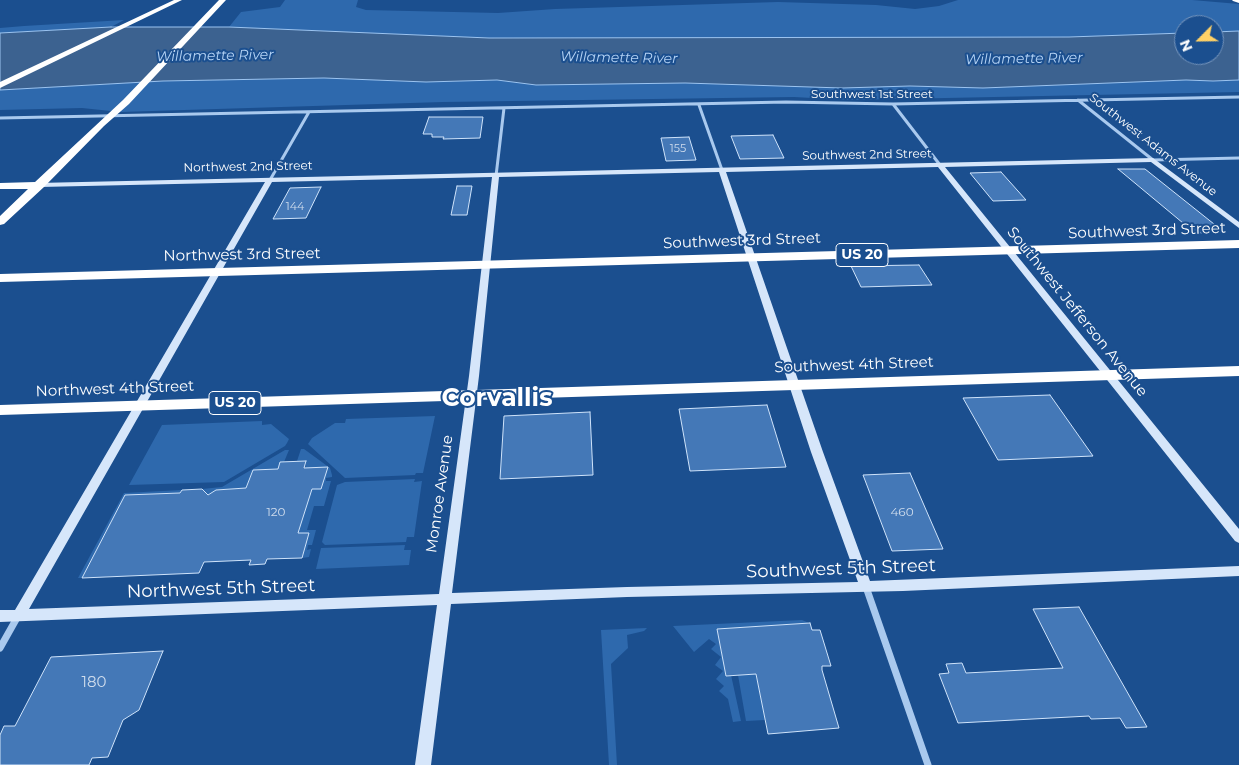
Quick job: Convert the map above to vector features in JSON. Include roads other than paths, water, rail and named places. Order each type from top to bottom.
[{"type":"highway","points":[[0,86],[179,0]]},
{"type":"highway","points":[[0,222],[40,185],[74,149],[126,102],[223,0]]},
{"type":"highway","points":[[1235,0],[1239,1]]},
{"type":"highway","name":"Northwest 2nd Street","points":[[0,186],[40,185]]},
{"type":"highway","name":"Southwest 3rd Street","points":[[486,265],[1239,244]]},
{"type":"highway","name":"Northwest 3rd Street","points":[[0,278],[486,265]]},
{"type":"highway","name":"Southwest 4th Street","points":[[471,395],[1239,370]]},
{"type":"highway","name":"Northwest 4th Street","points":[[0,410],[471,395]]},
{"type":"street","name":"Southwest 1st Street","points":[[0,118],[786,102],[893,104],[1239,96]]},
{"type":"street","name":"Southwest Adams Avenue","points":[[1078,100],[1239,226]]},
{"type":"street","name":"Southwest Jefferson Avenue","points":[[893,104],[1008,251],[1239,538]]},
{"type":"street","points":[[699,105],[794,384],[928,765]]},
{"type":"street","name":"Monroe Avenue","points":[[423,765],[471,395],[504,108]]},
{"type":"street","points":[[0,648],[309,112]]},
{"type":"street","name":"Southwest 2nd Street","points":[[496,176],[1239,158]]},
{"type":"street","name":"Northwest 2nd Street","points":[[40,185],[496,176]]},
{"type":"street","name":"Southwest 5th Street","points":[[444,599],[866,588],[1239,571]]},
{"type":"street","name":"Northwest 5th Street","points":[[0,616],[444,599]]},
{"type":"water","name":"Willamette River","points":[[111,27],[229,27],[489,38],[1069,37],[1174,33],[1174,65],[1224,65],[1224,32],[1239,31],[1239,80],[1186,80],[983,88],[910,86],[842,88],[685,83],[536,85],[497,80],[426,82],[324,78],[163,81],[0,90],[0,33]]},
{"type":"district","name":"Corvallis","points":[[497,399]]}]
